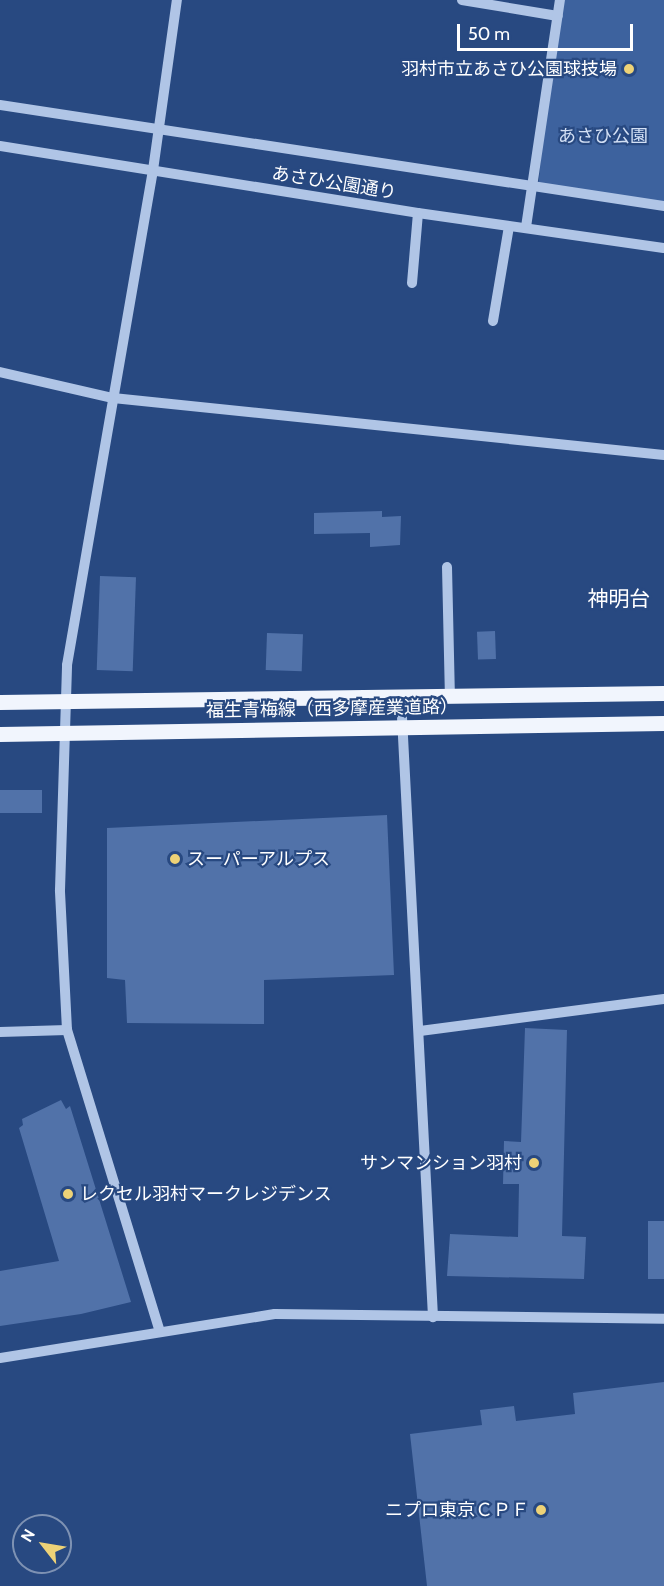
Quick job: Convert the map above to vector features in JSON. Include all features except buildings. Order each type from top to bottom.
[{"type":"main road","name":"福生青梅線（西多摩産業道路）","points":[[0,702],[664,693]]},
{"type":"main road","name":"福生青梅線（西多摩産業道路）","points":[[0,734],[664,723]]},
{"type":"street","points":[[160,1332],[67,1030],[60,890],[64,702],[67,665],[153,170],[156,129],[177,0]]},
{"type":"street","points":[[462,0],[558,16]]},
{"type":"street","points":[[526,227],[560,0]]},
{"type":"street","name":"あさひ公園通り","points":[[0,105],[664,206]]},
{"type":"street","name":"あさひ公園通り","points":[[0,146],[418,213],[664,248]]},
{"type":"street","points":[[412,283],[418,213]]},
{"type":"street","points":[[493,321],[508,226]]},
{"type":"street","points":[[0,372],[113,398],[664,455]]},
{"type":"street","points":[[447,567],[450,697]]},
{"type":"street","points":[[401,698],[434,1317]]},
{"type":"street","points":[[420,1031],[664,999]]},
{"type":"street","points":[[0,1032],[67,1030]]},
{"type":"street","points":[[0,1358],[275,1314],[664,1320]]},
{"type":"green space","name":"あさひ公園","points":[[556,0],[664,0],[664,206],[538,189]]},
{"type":"place","name":"羽村市立あさひ公園球技場","points":[[629,69]]},
{"type":"place","name":"スーパーアルプス","points":[[175,859]]},
{"type":"place","name":"サンマンション羽村","points":[[534,1163]]},
{"type":"place","name":"レクセル羽村マークレジデンス","points":[[68,1194]]},
{"type":"place","name":"ニプロ東京ＣＰＦ","points":[[541,1510]]},
{"type":"district","name":"神明台","points":[[619,599]]}]
